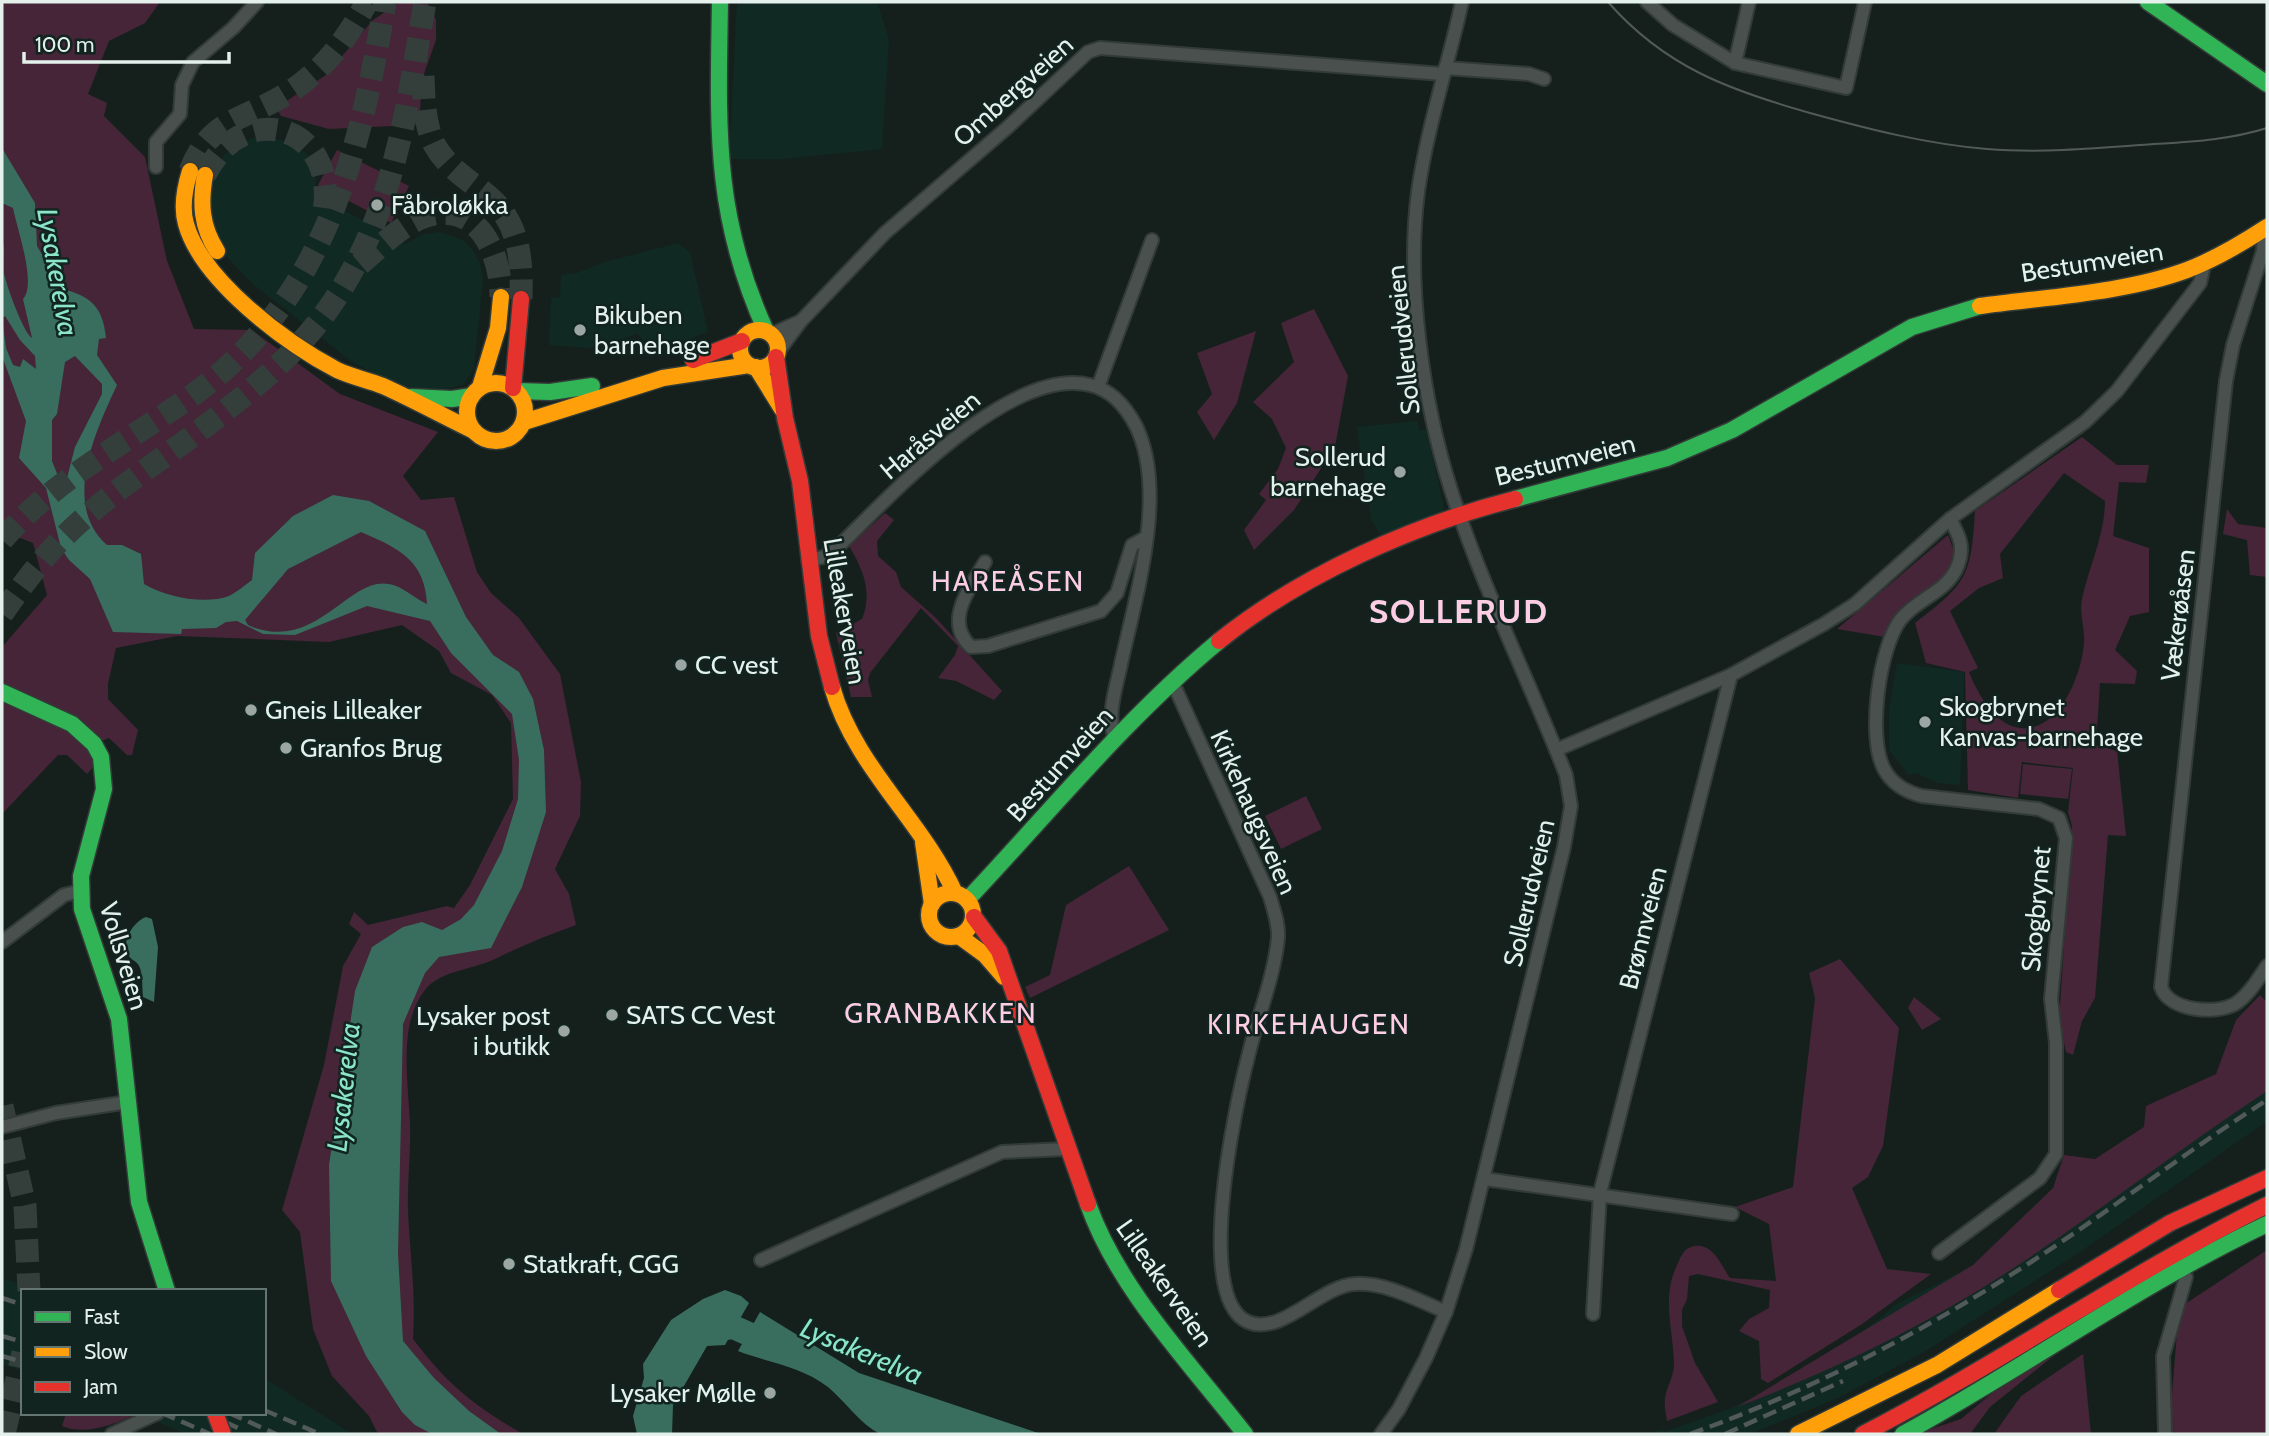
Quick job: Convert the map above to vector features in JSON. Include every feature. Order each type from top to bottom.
[{"type":"main road","points":[[524,422],[573,403],[682,375],[718,367],[768,366],[777,354],[777,342],[769,333],[745,287],[728,227],[718,149],[720,2]]},
{"type":"main road","points":[[2148,2],[2267,83]]},
{"type":"main road","points":[[235,271],[205,234],[197,173],[184,204],[186,225],[206,262],[254,309],[318,358],[348,375],[405,397],[483,438],[502,440],[517,433],[524,422],[525,405],[515,389],[521,299]]},
{"type":"main road","name":"Bestumveien","points":[[961,897],[1069,792],[1114,737],[1247,620],[1300,584],[1460,513],[1667,458],[1732,430],[1912,327],[1980,306],[2120,286],[2204,265],[2266,228]]},
{"type":"main road","points":[[745,287],[744,338],[740,351],[752,366]]},
{"type":"main road","points":[[474,431],[468,420],[467,407],[476,391],[498,328],[501,297]]},
{"type":"main road","points":[[302,328],[371,382]]},
{"type":"main road","points":[[405,397],[452,399],[500,383],[515,389],[550,392],[593,386],[704,357],[756,330],[769,333]]},
{"type":"main road","name":"Lilleakerveien","points":[[777,354],[783,411],[799,477],[821,645],[846,726],[876,777],[943,864],[961,897]]},
{"type":"main road","name":"Lilleakerveien","points":[[752,366],[783,411]]},
{"type":"main road","name":"Vollsveien","points":[[2,692],[73,724],[90,737],[101,756],[104,784],[84,858],[80,891],[86,932],[118,1019],[142,1213],[166,1289]]},
{"type":"main road","name":"Lilleakerveien","points":[[922,838],[932,904]]},
{"type":"main road","points":[[940,896],[961,897],[974,917],[969,929],[959,936],[949,937],[935,930],[930,920],[932,904],[940,896]]},
{"type":"main road","name":"Lilleakerveien","points":[[974,917],[999,951],[1095,1228],[1108,1252],[1245,1434]]},
{"type":"main road","name":"Lilleakerveien","points":[[959,936],[985,955],[1008,982]]},
{"type":"main road","points":[[2243,1187],[2267,1165]]},
{"type":"main road","points":[[1798,1434],[1930,1369],[2135,1243],[2243,1187],[2267,1178]]},
{"type":"main road","points":[[1863,1434],[1967,1379],[2202,1237],[2267,1205]]},
{"type":"main road","points":[[1903,1434],[1980,1392],[2160,1279],[2267,1224]]},
{"type":"main road","points":[[216,1415],[223,1434]]},
{"type":"street","points":[[156,167],[156,142],[180,114],[182,85],[193,62],[233,28],[257,2]]},
{"type":"street","name":"Sollerudveien","points":[[1381,1434],[1413,1383],[1446,1312],[1485,1179],[1570,820],[1570,793],[1556,750],[1460,513],[1431,408],[1416,290],[1418,193],[1462,2]]},
{"type":"street","points":[[1647,2],[1673,25],[1735,63],[1846,88],[1865,2]]},
{"type":"street","points":[[1735,63],[1749,2]]},
{"type":"street","name":"Ombergveien","points":[[777,354],[801,321],[885,233],[1008,127],[1088,51],[1100,48],[1444,71]]},
{"type":"street","points":[[1444,71],[1529,75],[1544,79]]},
{"type":"street","name":"Vækerøåsen","points":[[2266,228],[2263,251],[2233,345],[2227,381],[2161,978],[2163,994],[2176,1004],[2207,1009],[2226,1008],[2248,992],[2267,966]]},
{"type":"street","points":[[1114,737],[1111,709],[1145,538],[1151,498],[1150,466],[1125,407],[1098,387],[1152,240]]},
{"type":"street","points":[[1556,750],[1731,674],[1824,624],[1855,604],[1950,519],[2085,422],[2117,391],[2200,283],[2204,265]]},
{"type":"street","name":"Ombergveien","points":[[769,333],[801,321]]},
{"type":"street","name":"Haråsveien","points":[[808,560],[824,557],[840,545],[941,451],[996,409],[1044,387],[1071,383],[1098,387]]},
{"type":"street","name":"Skogbrynet","points":[[1939,1253],[2040,1178],[2056,1154],[2056,1043],[2051,999],[2066,838],[2059,818],[2039,809],[1922,796],[1905,790],[1889,776],[1880,759],[1876,721],[1887,648],[1901,619],[1954,574],[1961,542],[1950,519]]},
{"type":"street","points":[[985,562],[958,615],[959,633],[971,647],[988,646],[1101,611],[1117,593],[1134,541],[1145,538]]},
{"type":"street","name":"Brønnveien","points":[[1592,1314],[1600,1193],[1731,674]]},
{"type":"street","name":"Kirkehaugsveien","points":[[1173,683],[1270,897],[1278,921],[1278,941],[1245,1069],[1226,1175],[1221,1245],[1224,1281],[1232,1308],[1241,1319],[1252,1324],[1268,1324],[1283,1319],[1336,1288],[1364,1284],[1388,1289],[1446,1312]]},
{"type":"street","points":[[2,942],[52,903],[80,891]]},
{"type":"street","points":[[2,1127],[56,1113],[128,1102]]},
{"type":"street","points":[[761,1260],[1002,1152],[1067,1149]]},
{"type":"street","points":[[1485,1179],[1600,1193],[1732,1214]]},
{"type":"street","points":[[2165,1434],[2163,1356],[2186,1277]]},
{"type":"street","points":[[112,1434],[154,1415]]},
{"type":"shaded area","points":[[2,2],[160,2],[145,23],[109,41],[88,94],[107,103],[104,116],[145,157],[167,261],[194,329],[252,330],[340,394],[438,432],[403,476],[421,500],[454,497],[477,572],[491,593],[519,618],[560,674],[581,782],[580,816],[555,869],[569,894],[576,925],[432,983],[416,1004],[411,1020],[407,1056],[410,1137],[408,1211],[413,1339],[462,1393],[523,1434],[378,1434],[369,1416],[332,1376],[313,1329],[300,1232],[282,1210],[324,1065],[343,966],[361,934],[349,924],[354,912],[368,925],[447,906],[454,908],[470,885],[513,799],[511,723],[492,695],[451,673],[439,651],[402,625],[329,642],[177,636],[116,648],[108,684],[108,699],[138,730],[132,755],[127,755],[109,738],[91,745],[95,765],[87,774],[67,755],[58,755],[2,814],[2,647],[47,595],[33,543],[2,531]]},
{"type":"shaded area","points":[[400,2],[428,4],[436,20],[436,40],[421,82],[420,118],[415,125],[329,129],[281,116],[279,106],[326,75],[373,20]]},
{"type":"shaded area","points":[[737,2],[877,2],[889,39],[882,149],[781,159],[729,159]]},
{"type":"shaded area","points":[[253,138],[289,142],[306,153],[315,165],[316,195],[406,244],[421,235],[439,232],[463,240],[472,249],[480,263],[483,280],[474,369],[463,385],[433,392],[395,384],[352,362],[253,284],[223,253],[209,216],[215,172],[224,155],[238,144]]},
{"type":"shaded area","name":"Fåbroløkka","points":[[337,150],[409,186],[391,223],[318,185]]},
{"type":"shaded area","points":[[678,243],[690,252],[708,332],[654,352],[638,334],[590,348],[549,345],[551,298],[560,297],[561,275],[577,273],[605,262]]},
{"type":"shaded area","points":[[1314,309],[1348,376],[1335,447],[1294,510],[1254,550],[1244,530],[1266,500],[1259,494],[1278,469],[1286,448],[1272,419],[1253,402],[1294,362],[1281,323]]},
{"type":"shaded area","points":[[1256,331],[1237,403],[1214,440],[1197,412],[1212,394],[1197,353]]},
{"type":"shaded area","name":"Sollerud barnehage","points":[[1418,421],[1419,431],[1426,429],[1444,507],[1442,512],[1382,536],[1371,520],[1357,427]]},
{"type":"shaded area","points":[[2082,437],[2117,465],[2149,465],[2146,483],[2119,482],[2113,536],[2149,548],[2149,612],[2130,616],[2115,650],[2137,671],[2135,684],[2100,683],[2096,745],[2117,751],[2126,836],[2108,835],[2095,998],[2082,1021],[2073,1055],[2066,1052],[2059,1020],[2072,826],[2068,812],[2073,768],[2022,762],[2018,798],[1968,790],[1965,672],[1926,663],[1915,623],[1946,598],[1963,577],[1971,551],[1975,511]],"holes":[[[2064,473],[2105,501],[2100,538],[2082,599],[2084,642],[2073,685],[2066,699],[2047,721],[2035,727],[2012,726],[1995,715],[1977,690],[1969,672],[1978,668],[1950,611],[1979,588],[2003,578],[2000,554]]]},
{"type":"shaded area","points":[[2227,509],[2238,524],[2267,528],[2267,577],[2250,575],[2247,540],[2223,534]]},
{"type":"shaded area","points":[[885,513],[894,520],[877,541],[878,556],[896,572],[901,587],[936,618],[1002,691],[994,700],[956,681],[938,678],[955,655],[958,646],[921,608],[870,673],[868,680],[872,697],[851,697],[836,633],[862,619],[867,600],[862,572],[849,546]]},
{"type":"shaded area","points":[[1948,535],[1954,551],[1952,568],[1885,637],[1837,629]]},
{"type":"shaded area","name":"Skogbrynet Kanvas-barnehage","points":[[1897,663],[1964,672],[1960,785],[1938,783],[1916,773],[1909,775],[1889,750],[1889,708]]},
{"type":"shaded area","points":[[2023,764],[2072,769],[2068,799],[2020,794]]},
{"type":"shaded area","points":[[1306,796],[1322,829],[1281,849],[1265,816]]},
{"type":"shaded area","points":[[1129,866],[1169,930],[1030,998],[1025,987],[1050,975],[1066,905]]},
{"type":"shaded area","points":[[1840,959],[1899,1028],[1883,1146],[1868,1177],[1852,1188],[1887,1269],[1931,1274],[1862,1324],[1768,1383],[1761,1379],[1759,1341],[1739,1331],[1749,1319],[1769,1308],[1770,1290],[1698,1274],[1689,1276],[1687,1299],[1682,1310],[1682,1326],[1695,1363],[1718,1402],[1667,1421],[1665,1399],[1674,1363],[1669,1312],[1670,1288],[1673,1275],[1686,1249],[1698,1246],[1710,1250],[1730,1278],[1776,1281],[1769,1224],[1735,1207],[1793,1187],[1815,998],[1809,973]]},
{"type":"shaded area","points":[[2260,995],[2267,1002],[2267,1091],[2039,1251],[1974,1293],[1875,1347],[1807,1379],[1737,1407],[1973,1265],[2053,1188],[2064,1155],[2095,1159],[2144,1127],[2146,1106],[2216,1074],[2236,1020]]},
{"type":"shaded area","points":[[1914,997],[1941,1019],[1922,1030],[1908,1008]]},
{"type":"shaded area","points":[[2267,1071],[2267,1121],[2080,1252],[1924,1352],[1838,1398],[1750,1434],[1648,1434],[1663,1429],[1664,1432],[1732,1408],[1785,1380],[1870,1326],[1897,1304],[1989,1258]]},
{"type":"shaded area","points":[[2267,1250],[2267,1434],[2172,1434],[2170,1418],[2179,1308]]},
{"type":"shaded area","points":[[2,1278],[33,1289],[21,1289],[21,1370],[2,1364]]},
{"type":"shaded area","points":[[2062,1349],[1990,1407],[1970,1434],[1916,1434],[1961,1419],[1991,1394]]},
{"type":"shaded area","points":[[2083,1354],[2091,1434],[1994,1434],[2021,1396]]},
{"type":"shaded area","points":[[266,1379],[352,1434],[185,1434],[143,1415],[266,1415]]},
{"type":"shaded area","points":[[65,1415],[134,1415],[90,1429],[62,1426]]},
{"type":"water","points":[[2,148],[35,203],[37,246],[62,289],[88,299],[102,318],[106,338],[99,339],[97,355],[117,385],[92,445],[84,489],[86,509],[93,528],[107,545],[122,545],[141,554],[144,584],[163,593],[197,600],[229,596],[252,580],[255,553],[293,516],[333,495],[369,501],[425,531],[466,617],[493,655],[519,672],[533,699],[544,750],[546,812],[522,887],[491,948],[439,957],[425,973],[403,1024],[398,1254],[403,1341],[434,1378],[469,1411],[501,1434],[432,1434],[415,1425],[402,1412],[366,1356],[331,1281],[329,1165],[355,991],[372,947],[403,927],[422,922],[442,930],[461,919],[474,905],[502,851],[518,799],[519,760],[512,714],[451,653],[430,621],[367,606],[295,635],[263,634],[237,621],[226,622],[216,628],[182,629],[181,634],[113,632],[90,579],[69,560],[61,548],[46,488],[19,458],[26,421],[2,356],[2,318],[2,238],[5,279],[20,319],[32,338],[23,299],[28,281],[25,256],[13,208],[2,203]],"holes":[[[5,316],[20,340],[35,356],[36,369],[23,359],[20,367],[13,365],[6,348],[2,318]],[[75,356],[102,384],[102,394],[75,447],[67,478],[60,481],[52,461],[52,420],[57,414],[65,362]],[[361,532],[398,550],[415,566],[421,576],[427,604],[394,585],[374,585],[359,591],[311,623],[293,630],[272,632],[248,625],[245,620],[288,569]]]},
{"type":"water","points":[[146,917],[152,919],[158,947],[154,1002],[143,997],[140,968],[129,956],[126,945],[129,933]]},
{"type":"water","points":[[725,1290],[741,1296],[749,1303],[725,1345],[707,1346],[673,1405],[672,1434],[637,1434],[633,1416],[644,1378],[643,1364],[671,1320],[703,1299]]},
{"type":"water","points":[[760,1312],[859,1373],[1041,1434],[880,1434],[818,1380],[738,1351]]},
{"type":"waterway","name":"Lysakerelva","points":[[702,1331],[733,1327],[776,1346]]},
{"type":"tunnel","points":[[190,171],[199,153],[220,129],[275,101],[315,72],[352,28],[367,2]]},
{"type":"tunnel","points":[[2,540],[65,482],[183,402],[231,364],[270,321],[302,275],[327,225],[347,172],[375,60],[385,2]]},
{"type":"tunnel","points":[[2,614],[40,563],[71,530],[252,389],[295,349],[320,320],[364,247],[380,208],[411,86],[425,2]]},
{"type":"tunnel","points":[[423,76],[426,119],[434,144],[452,167],[499,207],[513,230],[521,270],[521,299]]},
{"type":"tunnel","points":[[205,175],[222,150],[242,135],[264,129],[285,132],[304,142],[318,161],[325,186],[323,217]]},
{"type":"tunnel","points":[[360,264],[413,222],[441,213],[457,215],[471,222],[482,233],[490,247],[500,280],[501,297]]},
{"type":"tunnel","points":[[2,1106],[25,1206],[29,1289]]},
{"type":"tunnel","points":[[4,1434],[21,1362]]},
{"type":"tram line","points":[[1608,2],[1652,44],[1676,60],[1726,85],[1810,113],[1919,140],[1987,149],[2064,150],[2204,140],[2267,128]]},
{"type":"railway","points":[[1690,1434],[1822,1379],[1949,1312],[2061,1242],[2267,1100]]},
{"type":"railway","points":[[2,1298],[21,1304]]},
{"type":"railway","points":[[2,1336],[21,1341]]},
{"type":"railway","points":[[2,1356],[21,1361]]},
{"type":"railway","points":[[1725,1434],[1843,1381]]},
{"type":"railway","points":[[266,1411],[320,1434]]},
{"type":"railway","points":[[167,1415],[210,1434]]},
{"type":"railway","points":[[210,1415],[238,1428]]},
{"type":"railway","points":[[233,1415],[276,1434]]},
{"type":"traffic: fast","points":[[720,2],[722,169],[736,248],[766,331]]},
{"type":"traffic: fast","points":[[2148,2],[2267,84]]},
{"type":"traffic: fast","points":[[1515,499],[1667,458],[1732,430],[1912,327],[1980,306]]},
{"type":"traffic: fast","points":[[517,391],[550,392],[592,386]]},
{"type":"traffic: fast","points":[[411,397],[452,399],[472,396]]},
{"type":"traffic: fast","points":[[967,900],[1120,734],[1219,641]]},
{"type":"traffic: fast","points":[[2,692],[72,724],[94,744],[101,757],[104,789],[81,876],[82,909],[119,1019],[139,1202],[166,1289]]},
{"type":"traffic: fast","points":[[1088,1204],[1117,1266],[1136,1295],[1245,1434]]},
{"type":"traffic: fast","points":[[1903,1434],[2128,1299],[2267,1224]]},
{"type":"traffic: slow","points":[[190,171],[185,190],[184,211],[195,246],[209,267],[248,308],[294,344],[337,370],[383,386],[474,431]]},
{"type":"traffic: slow","points":[[205,175],[203,214],[217,251]]},
{"type":"traffic: slow","points":[[1980,306],[2111,289],[2163,278],[2208,261],[2267,227]]},
{"type":"traffic: slow","points":[[480,387],[498,328],[501,297]]},
{"type":"traffic: slow","points":[[759,330],[772,336],[778,349],[772,362],[759,368],[746,362],[740,349],[746,336],[759,330]]},
{"type":"traffic: slow","points":[[524,422],[663,378],[749,365]]},
{"type":"traffic: slow","points":[[756,367],[782,409]]},
{"type":"traffic: slow","points":[[490,383],[502,383],[517,391],[525,406],[525,412],[525,418],[517,433],[502,441],[490,441],[475,433],[467,418],[467,406],[475,391],[490,383]]},
{"type":"traffic: slow","points":[[832,687],[842,716],[856,743],[925,841],[955,893]]},
{"type":"traffic: slow","points":[[923,842],[932,904]]},
{"type":"traffic: slow","points":[[951,893],[967,899],[973,915],[967,931],[951,937],[935,931],[929,915],[935,899],[951,893]]},
{"type":"traffic: slow","points":[[959,936],[985,955],[1004,977]]},
{"type":"traffic: slow","points":[[1798,1434],[1937,1365],[2059,1290]]},
{"type":"traffic: jam","points":[[513,388],[521,299]]},
{"type":"traffic: jam","points":[[693,360],[742,341]]},
{"type":"traffic: jam","points":[[776,357],[785,418],[800,481],[819,636],[832,687]]},
{"type":"traffic: jam","points":[[1219,641],[1286,595],[1359,555],[1437,523],[1515,499]]},
{"type":"traffic: jam","points":[[974,917],[999,951],[1088,1204]]},
{"type":"traffic: jam","points":[[2059,1290],[2170,1223],[2267,1178]]},
{"type":"traffic: jam","points":[[1863,1434],[1965,1378],[2165,1260],[2267,1205]]},
{"type":"traffic: jam","points":[[216,1415],[223,1434]]},
{"type":"place","name":"Fåbroløkka","points":[[377,205]]},
{"type":"place","name":"Bikuben barnehage","points":[[580,330]]},
{"type":"place","name":"Sollerud barnehage","points":[[1400,472]]},
{"type":"place","name":"CC vest","points":[[681,665]]},
{"type":"place","name":"Gneis Lilleaker","points":[[251,710]]},
{"type":"place","name":"Skogbrynet Kanvas-barnehage","points":[[1925,722]]},
{"type":"place","name":"Granfos Brug","points":[[286,748]]},
{"type":"place","name":"SATS CC Vest","points":[[612,1015]]},
{"type":"place","name":"Lysaker post i butikk","points":[[564,1031]]},
{"type":"place","name":"Statkraft, CGG","points":[[509,1264]]},
{"type":"place","name":"Lysaker Mølle","points":[[770,1393]]},
{"type":"district","name":"HAREÅSEN","points":[[1008,581]]},
{"type":"district","name":"SOLLERUD","points":[[1459,611]]},
{"type":"district","name":"GRANBAKKEN","points":[[941,1013]]},
{"type":"district","name":"KIRKEHAUGEN","points":[[1309,1024]]}]
